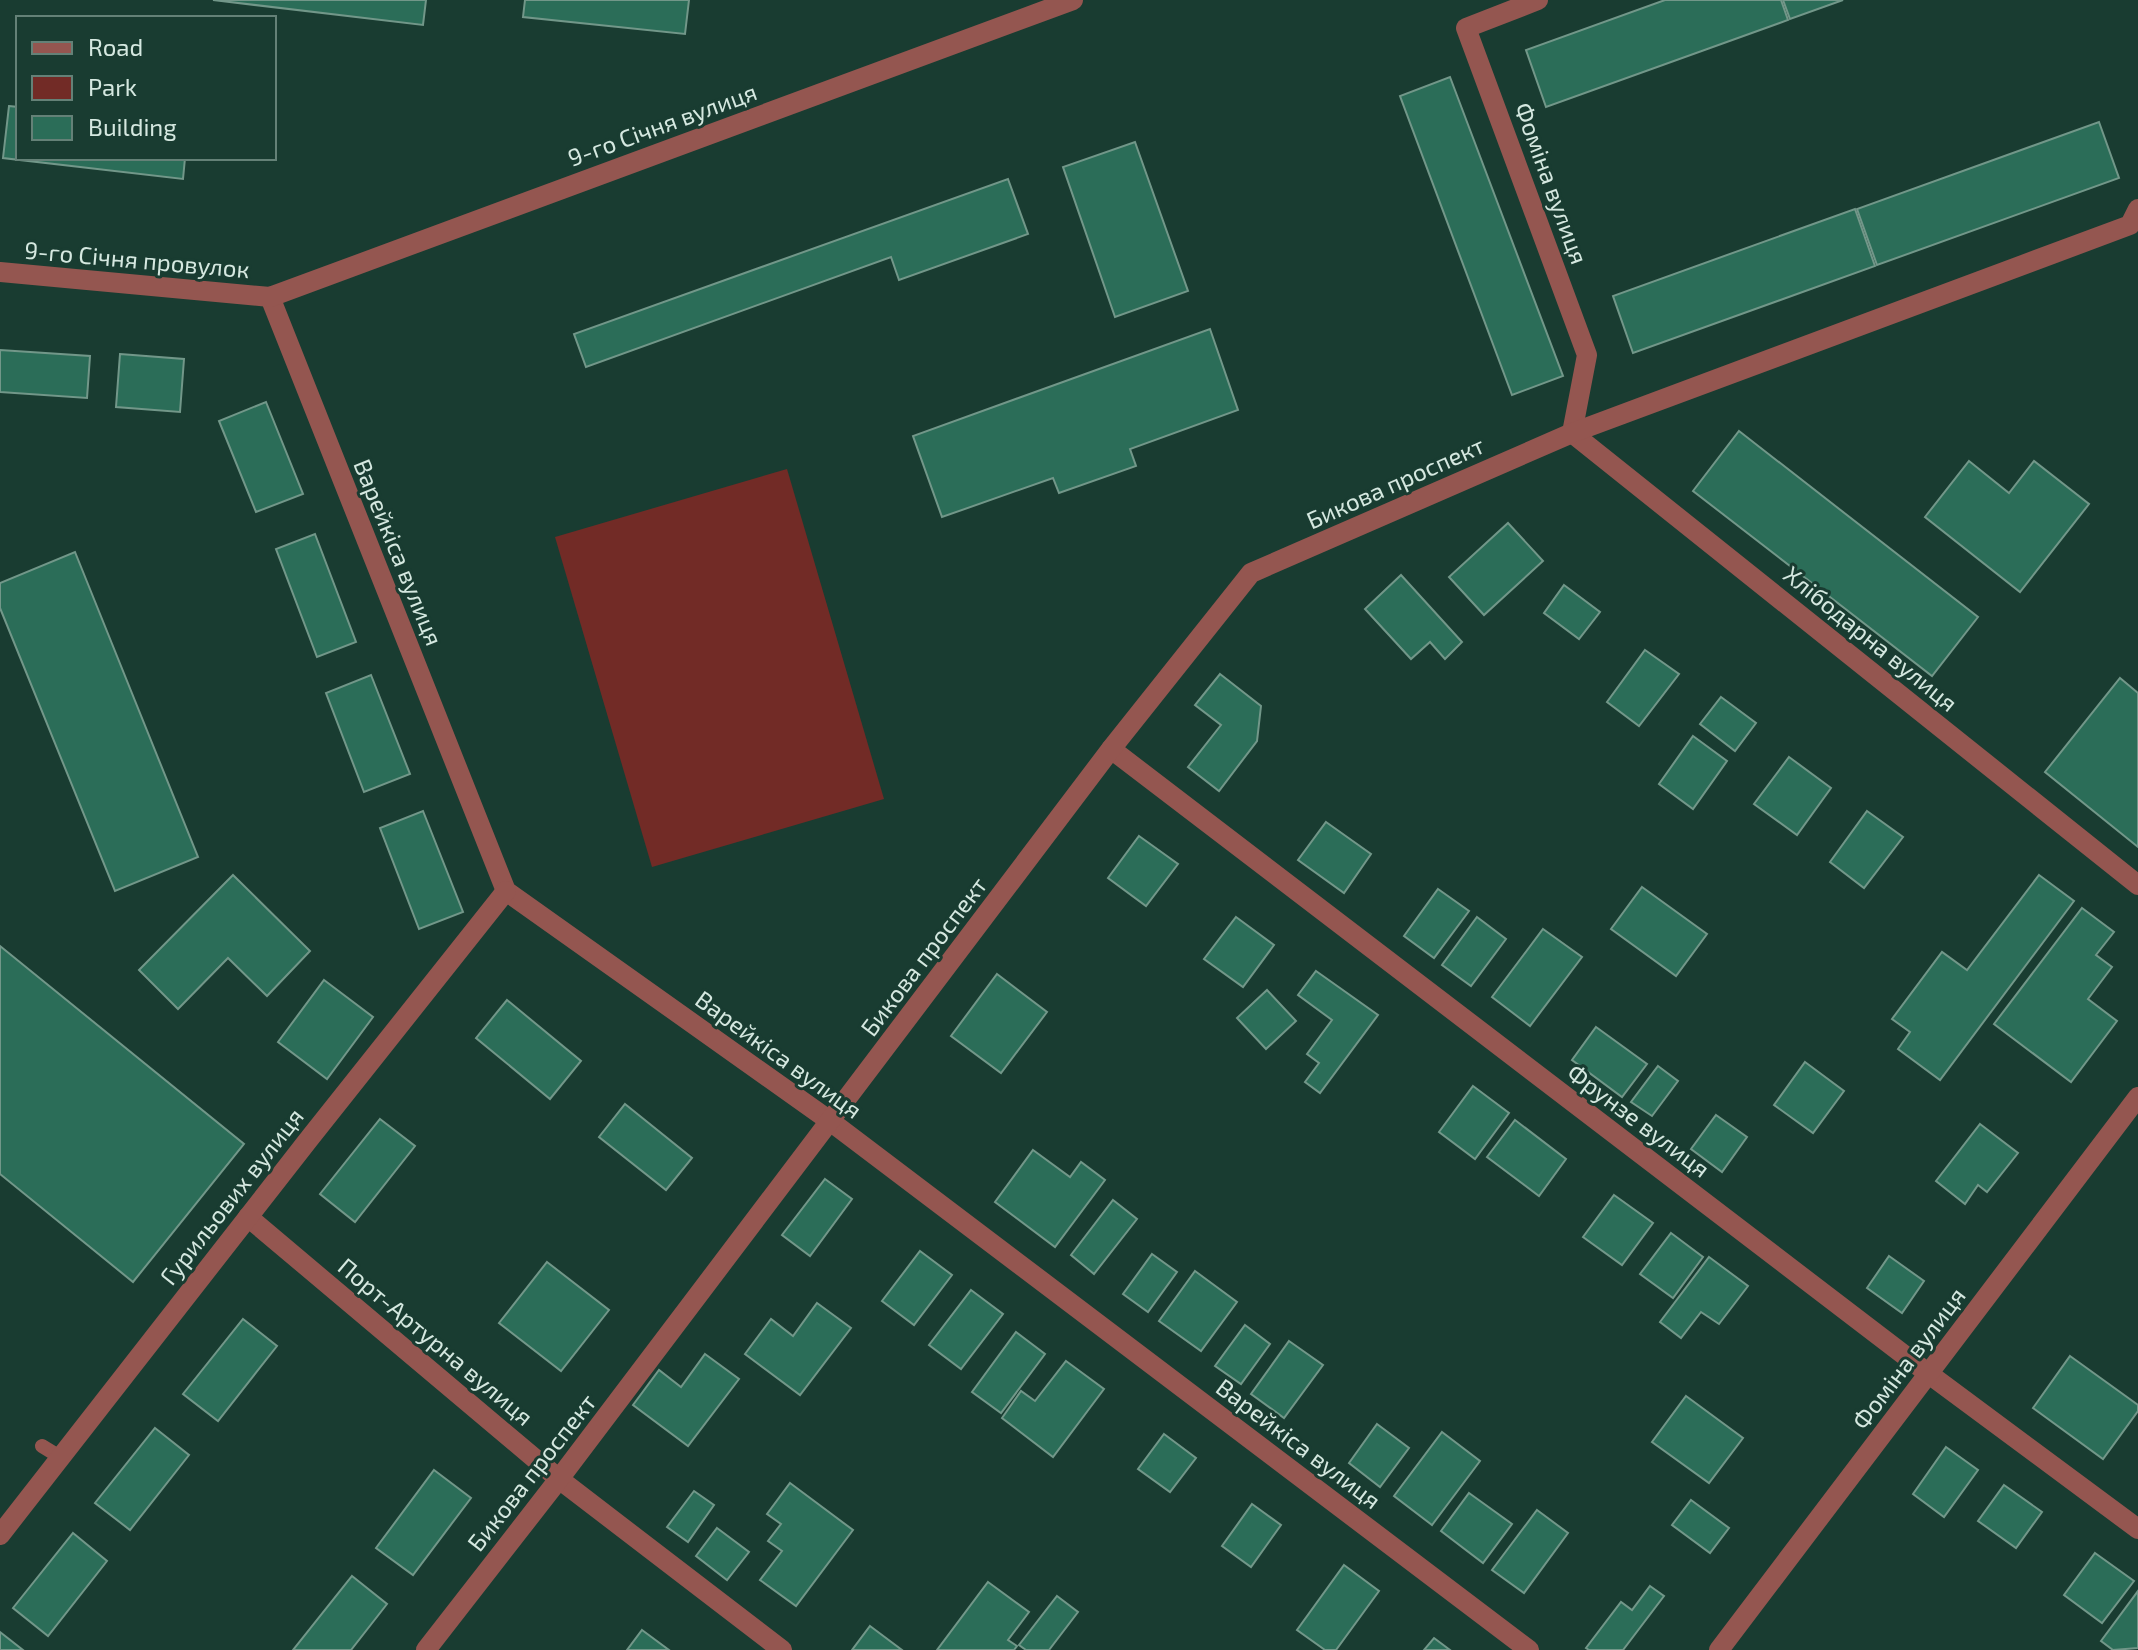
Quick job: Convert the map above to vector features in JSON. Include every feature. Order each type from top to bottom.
[{"type":"street","name":"9-го Січня вулиця","points":[[270,297],[1073,0]]},
{"type":"street","name":"Фоміна вулиця","points":[[1538,0],[1466,28],[1587,355],[1572,433]]},
{"type":"street","name":"Бикова проспект","points":[[426,1650],[1111,749],[1251,573],[1572,433],[2130,225],[2138,209]]},
{"type":"street","name":"9-го Січня провулок","points":[[0,272],[270,297]]},
{"type":"street","name":"Варейкіса вулиця","points":[[270,297],[506,891],[830,1121],[1529,1650]]},
{"type":"street","name":"Хлібодарна вулиця","points":[[1572,433],[2138,885]]},
{"type":"street","name":"Фрунзе вулиця","points":[[1111,749],[1929,1374],[2138,1529]]},
{"type":"street","name":"Гурильових вулиця","points":[[0,1535],[506,891]]},
{"type":"street","name":"Фоміна вулиця","points":[[1719,1650],[2138,1097]]},
{"type":"street","name":"Порт-Артурна вулиця","points":[[248,1217],[559,1479],[782,1650]]},
{"type":"lane","points":[[42,1446],[60,1457]]},
{"type":"green space","points":[[787,469],[884,799],[652,867],[555,537]]},
{"type":"building","points":[[213,0],[426,0],[423,25]]},
{"type":"building","points":[[525,0],[689,0],[685,34],[523,17]]},
{"type":"building","points":[[1665,0],[1781,0],[1788,20],[1546,107],[1526,50]]},
{"type":"building","points":[[1783,0],[1843,0],[1790,19]]},
{"type":"building","points":[[1450,77],[1563,376],[1512,395],[1400,96]]},
{"type":"building","points":[[9,106],[16,107],[16,160],[3,158]]},
{"type":"building","points":[[2099,122],[2119,178],[1877,265],[1857,209]]},
{"type":"building","points":[[1135,142],[1188,291],[1115,317],[1063,167]]},
{"type":"building","points":[[20,160],[185,160],[183,179]]},
{"type":"building","points":[[1008,179],[1028,234],[899,280],[891,257],[586,367],[574,334]]},
{"type":"building","points":[[1855,209],[1875,266],[1633,353],[1613,296]]},
{"type":"building","points":[[1210,329],[1238,410],[1130,449],[1136,466],[1059,493],[1053,478],[942,517],[913,436]]},
{"type":"building","points":[[0,350],[90,356],[87,398],[0,392]]},
{"type":"building","points":[[120,354],[184,359],[180,412],[116,407]]},
{"type":"building","points":[[266,402],[303,494],[256,512],[219,421]]},
{"type":"building","points":[[1739,431],[1978,617],[1932,676],[1693,491]]},
{"type":"building","points":[[1969,461],[2009,493],[2034,461],[2089,504],[2020,592],[1925,517]]},
{"type":"building","points":[[1508,523],[1543,561],[1484,615],[1449,577]]},
{"type":"building","points":[[315,534],[356,642],[317,657],[276,549]]},
{"type":"building","points":[[75,552],[198,857],[115,891],[0,608],[0,583]]},
{"type":"building","points":[[1401,575],[1462,642],[1445,659],[1430,642],[1411,659],[1365,609]]},
{"type":"building","points":[[1564,585],[1600,612],[1579,639],[1544,613]]},
{"type":"building","points":[[1645,650],[1679,674],[1639,726],[1607,702]]},
{"type":"building","points":[[1220,674],[1261,706],[1257,741],[1219,791],[1188,767],[1221,725],[1195,705]]},
{"type":"building","points":[[371,675],[410,774],[364,792],[326,693]]},
{"type":"building","points":[[2120,678],[2138,693],[2138,847],[2045,772]]},
{"type":"building","points":[[1721,697],[1756,723],[1735,751],[1700,724]]},
{"type":"building","points":[[1693,736],[1727,761],[1693,809],[1659,784]]},
{"type":"building","points":[[1789,757],[1831,788],[1797,835],[1754,804]]},
{"type":"building","points":[[423,811],[463,912],[419,929],[380,828]]},
{"type":"building","points":[[1867,811],[1903,837],[1864,888],[1830,862]]},
{"type":"building","points":[[1326,822],[1371,854],[1344,893],[1298,860]]},
{"type":"building","points":[[1139,836],[1178,864],[1146,906],[1108,878]]},
{"type":"building","points":[[233,875],[310,951],[267,996],[228,958],[178,1009],[139,970]]},
{"type":"building","points":[[2039,875],[2074,901],[1940,1080],[1898,1049],[1910,1032],[1892,1019],[1942,952],[1967,970]]},
{"type":"building","points":[[1642,887],[1707,934],[1676,976],[1611,929]]},
{"type":"building","points":[[1438,889],[1469,911],[1434,958],[1404,936]]},
{"type":"building","points":[[2082,908],[2114,932],[2096,955],[2112,967],[2088,999],[2117,1021],[2071,1082],[1994,1024]]},
{"type":"building","points":[[1236,917],[1274,945],[1243,987],[1204,959]]},
{"type":"building","points":[[1477,917],[1506,939],[1471,986],[1442,965]]},
{"type":"building","points":[[1543,929],[1582,957],[1530,1026],[1492,997]]},
{"type":"building","points":[[0,946],[244,1144],[133,1282],[0,1174]]},
{"type":"building","points":[[1316,971],[1378,1015],[1320,1093],[1305,1082],[1319,1063],[1307,1054],[1332,1020],[1298,995]]},
{"type":"building","points":[[997,974],[1047,1012],[1001,1073],[951,1036]]},
{"type":"building","points":[[324,980],[373,1017],[327,1079],[278,1042]]},
{"type":"building","points":[[1267,990],[1296,1021],[1266,1049],[1237,1018]]},
{"type":"building","points":[[507,1000],[581,1061],[550,1099],[476,1038]]},
{"type":"building","points":[[1596,1027],[1647,1064],[1622,1097],[1572,1060]]},
{"type":"building","points":[[1805,1062],[1844,1091],[1813,1133],[1774,1105]]},
{"type":"building","points":[[1658,1066],[1678,1081],[1652,1116],[1631,1102]]},
{"type":"building","points":[[1473,1086],[1509,1113],[1475,1159],[1439,1132]]},
{"type":"building","points":[[625,1104],[692,1158],[666,1190],[599,1137]]},
{"type":"building","points":[[1716,1115],[1747,1137],[1722,1172],[1691,1149]]},
{"type":"building","points":[[380,1119],[415,1146],[355,1222],[320,1194]]},
{"type":"building","points":[[1515,1120],[1566,1159],[1539,1196],[1487,1157]]},
{"type":"building","points":[[1980,1124],[2018,1153],[1987,1192],[1978,1185],[1965,1204],[1936,1181]]},
{"type":"building","points":[[1033,1150],[1070,1177],[1081,1162],[1105,1180],[1055,1247],[995,1202]]},
{"type":"building","points":[[825,1179],[852,1199],[810,1256],[782,1235]]},
{"type":"building","points":[[1614,1195],[1653,1223],[1622,1265],[1583,1237]]},
{"type":"building","points":[[1113,1200],[1137,1219],[1094,1274],[1071,1255]]},
{"type":"building","points":[[1671,1233],[1703,1257],[1673,1298],[1640,1274]]},
{"type":"building","points":[[920,1251],[952,1275],[914,1325],[882,1301]]},
{"type":"building","points":[[1152,1254],[1177,1272],[1148,1312],[1123,1294]]},
{"type":"building","points":[[1889,1256],[1924,1281],[1902,1313],[1867,1288]]},
{"type":"building","points":[[1709,1257],[1748,1286],[1719,1324],[1701,1312],[1681,1338],[1660,1322]]},
{"type":"building","points":[[547,1262],[609,1310],[561,1371],[499,1323]]},
{"type":"building","points":[[1195,1271],[1237,1302],[1201,1351],[1159,1321]]},
{"type":"building","points":[[971,1290],[1003,1314],[961,1369],[929,1345]]},
{"type":"building","points":[[817,1303],[851,1328],[800,1395],[745,1354],[771,1319],[793,1336]]},
{"type":"building","points":[[243,1319],[277,1346],[218,1421],[183,1394]]},
{"type":"building","points":[[1245,1325],[1270,1344],[1241,1384],[1215,1366]]},
{"type":"building","points":[[1016,1332],[1045,1354],[1001,1413],[972,1392]]},
{"type":"building","points":[[1289,1341],[1323,1365],[1284,1418],[1251,1394]]},
{"type":"building","points":[[705,1354],[739,1379],[688,1446],[633,1405],[659,1370],[681,1387]]},
{"type":"building","points":[[2070,1356],[2138,1405],[2138,1411],[2103,1459],[2033,1408]]},
{"type":"building","points":[[1066,1361],[1104,1389],[1053,1457],[1002,1418],[1021,1391],[1035,1401]]},
{"type":"building","points":[[1686,1396],[1743,1438],[1709,1483],[1652,1442]]},
{"type":"building","points":[[1377,1424],[1409,1448],[1380,1487],[1349,1463]]},
{"type":"building","points":[[155,1428],[189,1455],[130,1530],[95,1503]]},
{"type":"building","points":[[1442,1432],[1480,1461],[1432,1525],[1394,1496]]},
{"type":"building","points":[[1164,1434],[1196,1458],[1170,1492],[1138,1469]]},
{"type":"building","points":[[1946,1447],[1978,1470],[1944,1517],[1913,1494]]},
{"type":"building","points":[[434,1470],[471,1498],[413,1575],[376,1548]]},
{"type":"building","points":[[790,1483],[853,1530],[796,1606],[760,1580],[782,1551],[768,1541],[781,1524],[767,1514]]},
{"type":"building","points":[[2004,1485],[2042,1512],[2016,1548],[1978,1521]]},
{"type":"building","points":[[694,1491],[714,1505],[688,1542],[667,1527]]},
{"type":"building","points":[[1469,1493],[1512,1524],[1483,1563],[1441,1531]]},
{"type":"building","points":[[1691,1500],[1729,1528],[1710,1553],[1672,1525]]},
{"type":"building","points":[[1252,1504],[1281,1525],[1251,1567],[1222,1546]]},
{"type":"building","points":[[1537,1510],[1568,1533],[1524,1593],[1492,1570]]},
{"type":"building","points":[[717,1528],[749,1552],[727,1580],[696,1556]]},
{"type":"building","points":[[73,1533],[107,1561],[48,1636],[13,1608]]},
{"type":"building","points":[[2095,1553],[2134,1581],[2102,1623],[2064,1595]]},
{"type":"building","points":[[1344,1565],[1379,1591],[1336,1650],[1325,1650],[1297,1630]]},
{"type":"building","points":[[352,1576],[387,1604],[351,1650],[293,1650]]},
{"type":"building","points":[[988,1582],[1029,1612],[1008,1640],[1017,1646],[1014,1650],[937,1650]]},
{"type":"building","points":[[1650,1586],[1664,1596],[1623,1650],[1586,1648],[1621,1602],[1632,1610]]},
{"type":"building","points":[[2138,1591],[2138,1648],[2113,1650],[2101,1641]]},
{"type":"building","points":[[1057,1596],[1078,1612],[1049,1650],[1026,1650],[1019,1645]]},
{"type":"building","points":[[870,1626],[902,1650],[852,1650]]},
{"type":"building","points":[[642,1630],[669,1650],[627,1650]]},
{"type":"building","points":[[0,1632],[23,1650],[0,1650]]},
{"type":"building","points":[[1434,1638],[1450,1650],[1424,1650]]}]
